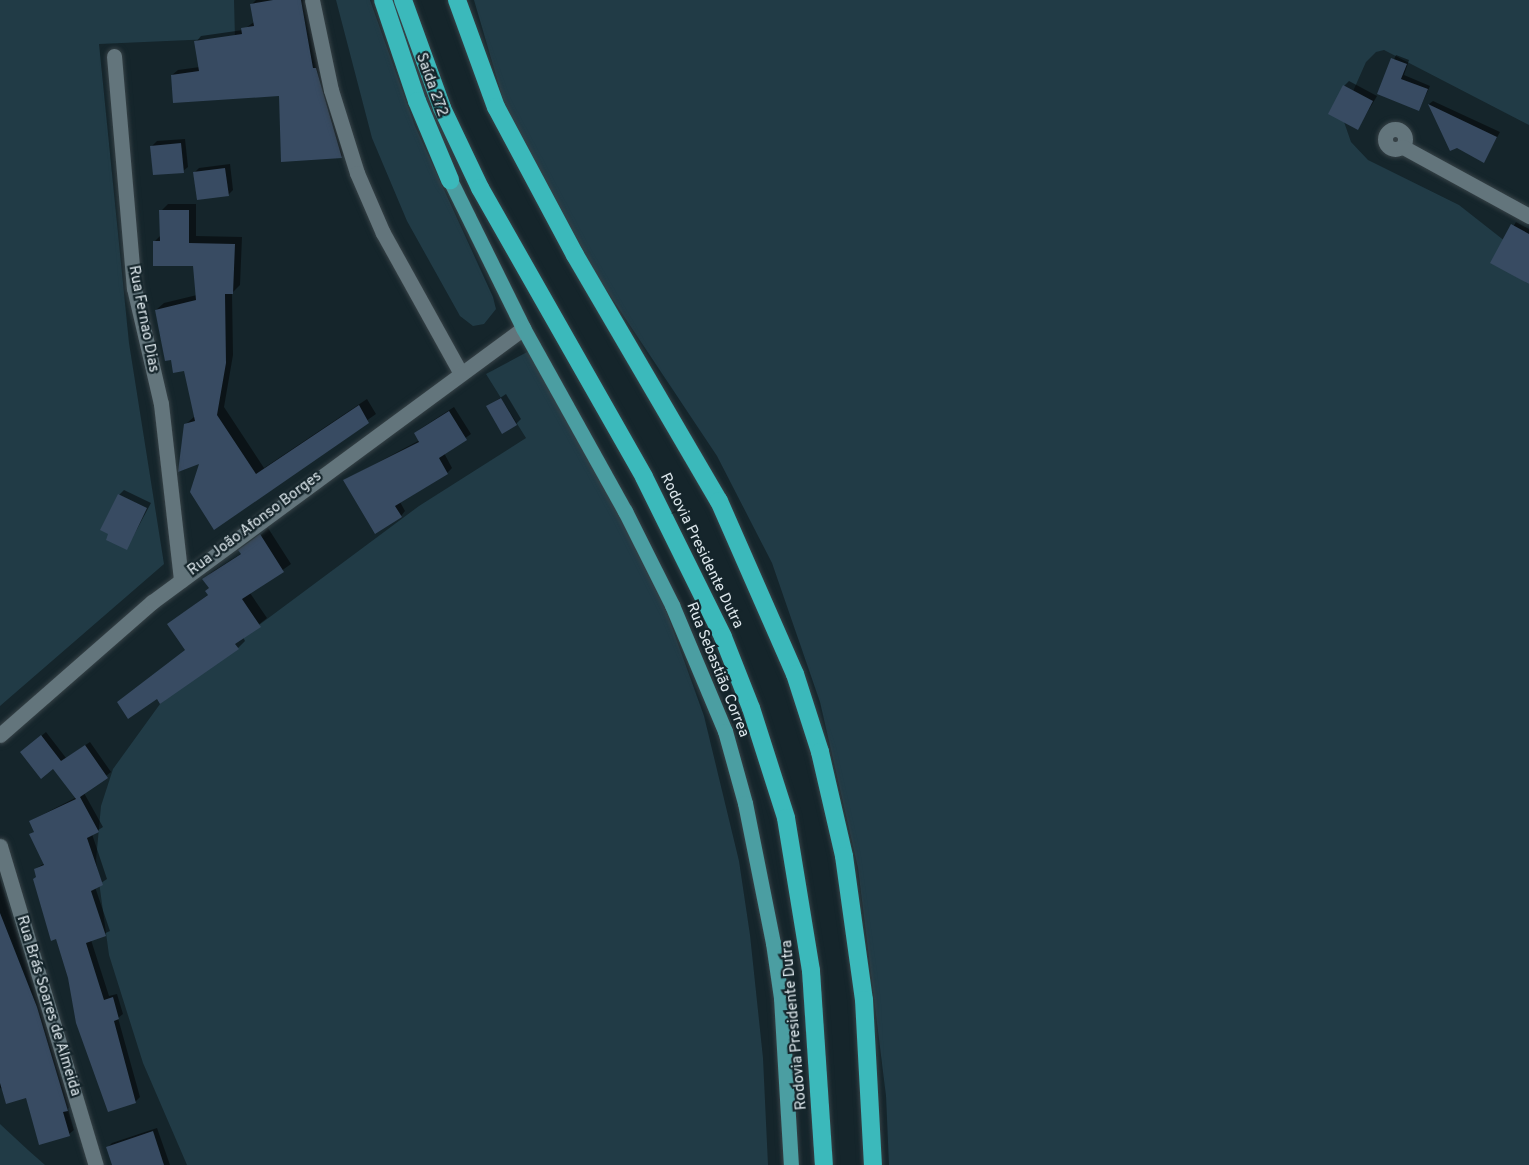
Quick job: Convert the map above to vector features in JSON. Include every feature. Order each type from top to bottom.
[{"type":"highway","name":"Saída 272","points":[[383,0],[417,101],[450,180]]},
{"type":"highway","name":"Rodovia Presidente Dutra","points":[[403,0],[442,108],[480,188],[644,477],[723,637],[751,708],[786,818],[810,961],[824,1165]]},
{"type":"highway","points":[[457,0],[496,107],[575,255],[719,501],[795,674],[819,752],[844,856],[864,1000],[873,1165]]},
{"type":"main road","name":"Rua Sebastião Correa","points":[[450,180],[523,328],[672,604],[725,731],[745,803],[773,944],[781,998],[791,1165]]},
{"type":"street","points":[[312,0],[331,90],[357,173],[383,233],[460,372]]},
{"type":"street","name":"Rua Fernao Dias","points":[[114,56],[134,288],[161,405],[181,580]]},
{"type":"street","points":[[1403,147],[1529,216]]},
{"type":"street","name":"Rua João Afonso Borges","points":[[0,735],[181,580],[460,372],[523,328]]},
{"type":"street","name":"Rua Brás Soares de Almeida","points":[[0,846],[96,1165]]},
{"type":"shaded area","points":[[0,0],[234,0],[235,38],[99,44],[129,343],[164,564],[0,706]]},
{"type":"shaded area","points":[[336,0],[370,0],[415,126],[493,297],[496,309],[484,324],[473,326],[460,316],[407,221],[372,138]]},
{"type":"shaded area","points":[[474,0],[1529,0],[1529,125],[1384,50],[1376,52],[1366,62],[1342,116],[1351,142],[1368,160],[1459,205],[1529,260],[1529,1165],[889,1165],[886,1096],[858,868],[820,702],[772,563],[717,456],[595,273],[505,106]]},
{"type":"shaded area","points":[[529,351],[573,424],[663,602],[704,716],[739,861],[750,935],[763,1058],[768,1165],[187,1165],[143,1063],[109,955],[96,860],[101,806],[113,769],[160,704],[220,654],[419,506],[526,438],[486,374]]},
{"type":"shaded area","points":[[0,1124],[28,1150],[45,1165],[0,1165]]},
{"type":"building","points":[[273,0],[301,0],[313,68],[316,68],[342,158],[281,162],[279,96],[173,103],[171,75],[199,71],[194,41],[242,34],[241,28],[254,26],[250,4]]},
{"type":"building","points":[[1391,58],[1407,64],[1401,79],[1428,89],[1419,111],[1377,94]]},
{"type":"building","points":[[1343,85],[1373,101],[1358,130],[1328,114]]},
{"type":"building","points":[[1428,104],[1497,137],[1484,163],[1457,148],[1450,151]]},
{"type":"building","points":[[181,143],[184,173],[153,175],[150,146]]},
{"type":"building","points":[[225,168],[229,196],[197,200],[193,172]]},
{"type":"building","points":[[159,210],[189,210],[189,243],[235,244],[233,294],[225,294],[226,363],[217,415],[256,474],[359,405],[369,423],[214,530],[190,492],[199,464],[178,472],[184,424],[195,421],[184,371],[173,373],[171,360],[165,361],[155,310],[196,300],[193,266],[153,266],[153,241],[160,241]]},
{"type":"building","points":[[1511,224],[1529,234],[1529,284],[1490,263]]},
{"type":"building","points":[[501,398],[517,425],[502,434],[486,406]]},
{"type":"building","points":[[449,411],[467,440],[439,458],[448,474],[395,506],[402,517],[375,534],[343,480],[419,442],[414,433]]},
{"type":"building","points":[[118,494],[147,508],[127,550],[106,540],[108,534],[100,530]]},
{"type":"building","points":[[260,534],[284,572],[242,599],[261,627],[235,644],[239,649],[160,704],[157,699],[128,719],[117,702],[185,650],[167,624],[208,595],[205,591],[209,588],[202,579],[241,554],[238,550]]},
{"type":"building","points":[[41,735],[61,761],[85,745],[108,778],[80,797],[99,832],[87,838],[103,885],[91,891],[106,936],[86,943],[104,1000],[113,997],[119,1019],[114,1021],[136,1103],[108,1112],[76,1023],[68,978],[56,939],[51,941],[33,879],[36,877],[34,869],[44,865],[29,834],[34,832],[29,821],[76,799],[53,769],[41,779],[20,752]]},
{"type":"building","points":[[0,913],[37,1007],[68,1111],[63,1112],[70,1136],[39,1145],[26,1098],[6,1104],[0,1083]]},
{"type":"building","points":[[153,1131],[164,1165],[112,1165],[106,1147]]}]
